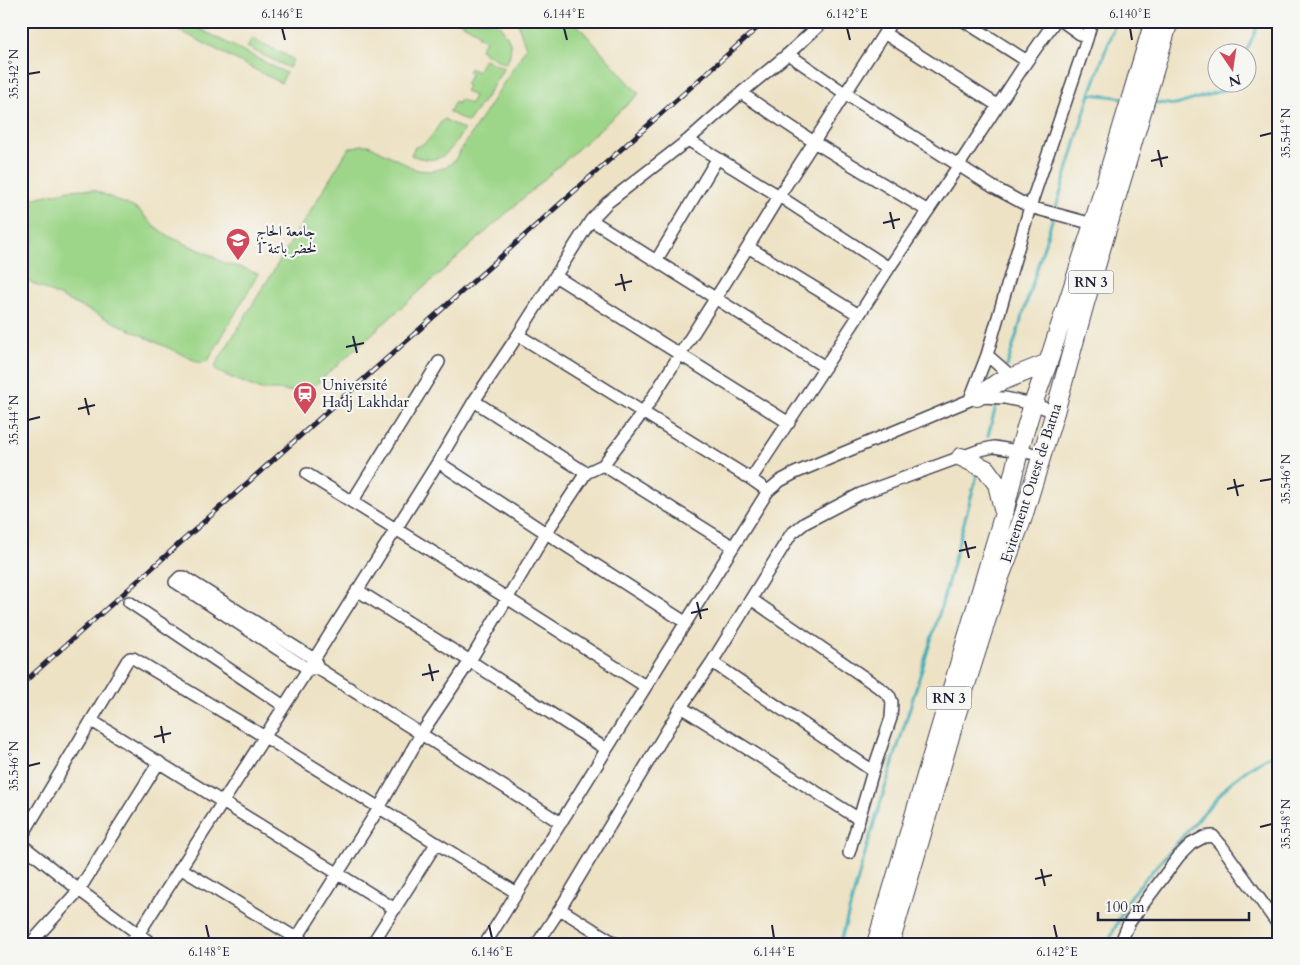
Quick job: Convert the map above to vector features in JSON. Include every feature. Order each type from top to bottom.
[{"type":"highway","name":"Evitement Ouest de Batna","points":[[890,944],[956,716],[1000,577],[1022,520],[1055,412],[1137,104],[1154,21]]},
{"type":"highway","name":"Evitement Ouest de Batna","points":[[876,944],[1004,514],[1019,450],[1048,363],[1085,221],[1137,104],[1169,21]]},
{"type":"highway","points":[[974,398],[997,383],[1048,363]]},
{"type":"highway","points":[[961,457],[986,469],[997,484],[1004,514]]},
{"type":"street","points":[[130,944],[139,933],[284,706],[314,666],[357,590],[474,401],[591,220],[607,203],[688,140],[824,21]]},
{"type":"street","points":[[180,868],[299,942],[421,734],[470,661],[546,533],[586,473],[603,465],[644,412],[779,196],[892,21]]},
{"type":"street","points":[[964,21],[1027,60]]},
{"type":"street","points":[[751,479],[997,105],[1055,21]]},
{"type":"street","points":[[1062,21],[1088,39]]},
{"type":"street","points":[[974,398],[986,355],[1088,39],[1092,21]]},
{"type":"street","points":[[884,33],[997,105]]},
{"type":"street","points":[[788,54],[846,94],[993,187],[1035,208],[1085,221]]},
{"type":"street","points":[[741,93],[814,142],[928,211]]},
{"type":"street","points":[[688,140],[779,196],[889,268]]},
{"type":"street","points":[[656,261],[717,159]]},
{"type":"street","points":[[591,220],[825,367]]},
{"type":"street","points":[[748,246],[859,315]]},
{"type":"street","points":[[555,276],[789,423]]},
{"type":"street","points":[[518,335],[768,491]]},
{"type":"street","points":[[986,355],[1012,377]]},
{"type":"street","points":[[352,502],[439,362]]},
{"type":"street","points":[[486,944],[768,491],[780,481],[795,473],[974,398],[1005,398],[1033,404],[1055,412]]},
{"type":"street","points":[[474,401],[586,473]]},
{"type":"street","points":[[537,944],[682,707],[791,534],[805,522],[860,494],[980,450],[994,447],[1042,455]]},
{"type":"street","points":[[438,462],[685,622]]},
{"type":"street","points":[[603,465],[732,546]]},
{"type":"street","points":[[307,474],[508,598],[645,686]]},
{"type":"street","points":[[314,666],[184,577],[180,577],[175,582],[314,666],[561,823]]},
{"type":"street","points":[[357,590],[606,749]]},
{"type":"street","points":[[751,599],[890,697],[891,718],[849,852]]},
{"type":"street","points":[[129,602],[284,706]]},
{"type":"street","points":[[21,838],[130,658],[264,737],[517,893]]},
{"type":"street","points":[[712,662],[873,771]]},
{"type":"street","points":[[682,707],[859,819]]},
{"type":"street","points":[[92,721],[394,909]]},
{"type":"street","points":[[30,944],[79,890],[159,762]]},
{"type":"street","points":[[1120,944],[1129,923],[1179,856],[1192,844],[1204,837],[1214,836],[1279,926]]},
{"type":"street","points":[[21,844],[152,944]]},
{"type":"street","points":[[372,944],[436,844]]},
{"type":"street","points":[[560,909],[616,944]]},
{"type":"green space","points":[[161,21],[199,21],[194,26],[286,73],[281,83]]},
{"type":"green space","points":[[458,21],[496,21],[509,41],[510,52],[506,64],[484,53],[480,49],[486,40],[478,36],[479,33]]},
{"type":"green space","points":[[517,21],[574,21],[639,94],[303,396],[298,392],[261,390],[218,372],[215,368],[216,364],[349,148],[369,145],[417,170],[437,170],[446,167],[454,161],[526,48]]},
{"type":"green space","points":[[252,38],[293,59],[289,68],[247,47]]},
{"type":"green space","points":[[484,59],[504,68],[468,122],[449,112],[455,102],[458,104],[460,99],[470,104],[474,96],[465,91],[468,86],[465,84],[471,74],[468,72],[470,68],[477,72]]},
{"type":"green space","points":[[444,119],[464,130],[448,151],[443,156],[430,159],[411,155],[415,147],[429,139]]},
{"type":"green space","points":[[81,189],[94,190],[139,210],[166,235],[213,256],[223,263],[258,274],[208,361],[200,363],[21,278],[21,201]]},
{"type":"waterway","points":[[1055,211],[1090,94],[1116,21]]},
{"type":"waterway","points":[[1251,42],[1260,21]]},
{"type":"waterway","points":[[1152,102],[1176,105],[1217,92]]},
{"type":"waterway","points":[[1090,94],[1126,98]]},
{"type":"waterway","points":[[1007,366],[1053,217]]},
{"type":"waterway","points":[[988,436],[996,406]]},
{"type":"waterway","points":[[840,944],[867,846],[940,611],[977,475]]},
{"type":"waterway","points":[[1107,944],[1131,895],[1230,783],[1252,766],[1279,751]]},
{"type":"railway","points":[[21,685],[765,21]]},
{"type":"place","name":"جامعة الحاج لخضر باتنة 1","points":[[238,261]]},
{"type":"place","name":"Université Hadj Lakhdar","points":[[305,415]]}]
